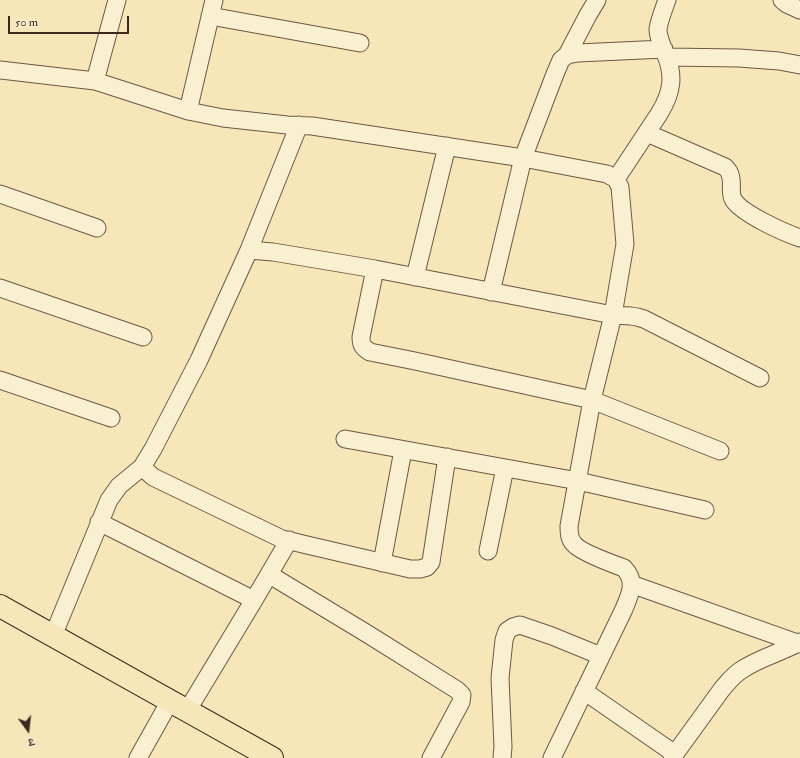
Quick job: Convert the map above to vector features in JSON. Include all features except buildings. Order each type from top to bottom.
[{"type":"highway","points":[[0,606],[272,758]]},
{"type":"street","points":[[95,81],[117,0]]},
{"type":"street","points":[[568,55],[597,0]]},
{"type":"street","points":[[616,179],[647,133],[669,95],[671,86],[670,64],[660,42],[658,28],[667,0]]},
{"type":"street","points":[[782,0],[800,10]]},
{"type":"street","points":[[188,111],[212,8],[360,43]]},
{"type":"street","points":[[491,292],[523,158],[561,60],[568,55],[578,53],[666,53],[779,61],[800,65]]},
{"type":"street","points":[[0,70],[95,81],[188,111],[223,118],[287,125],[312,126],[447,146],[523,158],[607,174],[616,179],[620,187],[625,244],[613,315],[592,400],[569,526],[569,535],[573,543],[579,549],[624,568],[629,574],[631,584],[630,594],[552,758]]},
{"type":"street","points":[[52,636],[109,500],[119,486],[142,467],[153,449],[199,360],[249,250],[299,125]]},
{"type":"street","points":[[647,133],[725,167],[730,172],[731,194],[734,201],[743,210],[789,234],[800,238]]},
{"type":"street","points":[[415,277],[447,146]]},
{"type":"street","points":[[0,194],[97,228]]},
{"type":"street","points":[[249,250],[273,252],[376,269],[613,315],[637,317],[760,378]]},
{"type":"street","points":[[376,269],[361,337],[361,344],[363,348],[370,352],[592,400],[720,451]]},
{"type":"street","points":[[0,288],[143,337]]},
{"type":"street","points":[[0,380],[111,418]]},
{"type":"street","points":[[345,439],[578,481],[705,510]]},
{"type":"street","points":[[382,562],[403,450]]},
{"type":"street","points":[[142,467],[153,476],[282,538],[410,569],[420,569],[427,567],[431,562],[447,458]]},
{"type":"street","points":[[488,551],[505,468]]},
{"type":"street","points":[[99,522],[254,600]]},
{"type":"street","points":[[138,758],[178,706],[254,600],[270,575],[289,540]]},
{"type":"street","points":[[270,575],[457,690],[462,695],[461,702],[431,758]]},
{"type":"street","points":[[631,584],[799,643]]},
{"type":"street","points":[[502,758],[503,747],[500,678],[504,640],[507,631],[513,626],[520,625],[601,656]]},
{"type":"street","points":[[584,691],[674,756],[731,678],[754,663],[799,643]]}]
